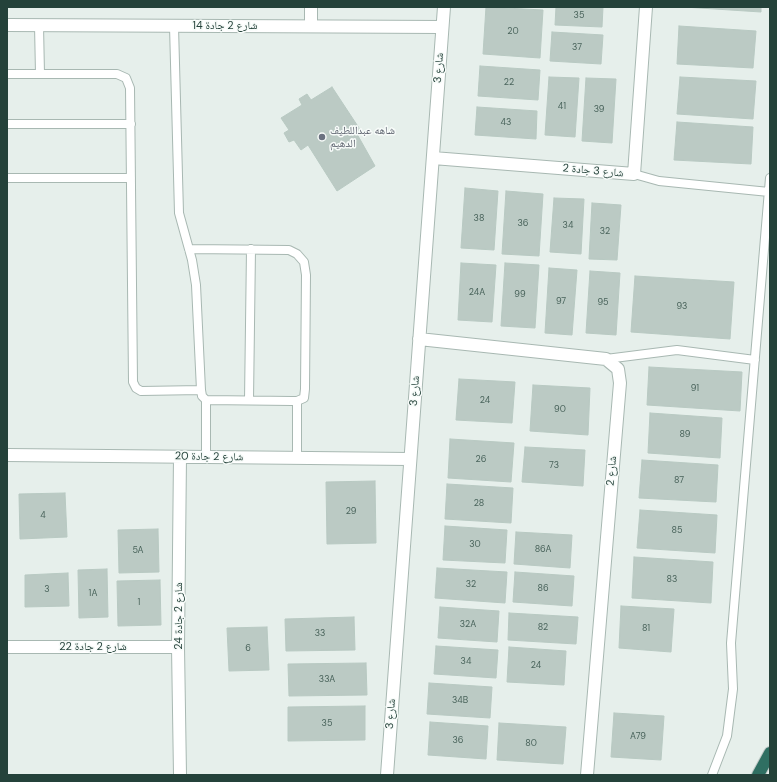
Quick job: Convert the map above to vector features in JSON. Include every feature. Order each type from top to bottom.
[{"type":"highway","points":[[758,775],[770,753]]},
{"type":"street","points":[[311,7],[311,26]]},
{"type":"street","name":"شارع 3","points":[[387,775],[444,7]]},
{"type":"street","name":"شارع 3 جادة 2","points":[[433,158],[634,174],[646,7]]},
{"type":"street","name":"شارع 2 جادة 14","points":[[7,25],[442,27]]},
{"type":"street","points":[[419,339],[606,359]]},
{"type":"street","name":"شارع 2","points":[[587,775],[620,383],[618,369],[606,359]]},
{"type":"street","name":"شارع 2 جادة 20","points":[[7,455],[410,459]]},
{"type":"street","name":"شارع 2 جادة 24","points":[[180,457],[178,647],[180,775]]},
{"type":"street","name":"شارع 2 جادة 22","points":[[7,646],[178,647]]},
{"type":"lane","points":[[39,25],[40,74]]},
{"type":"lane","points":[[174,26],[179,213],[189,248],[196,285],[201,390],[202,396],[206,400],[206,457]]},
{"type":"lane","points":[[7,74],[122,75],[126,78],[130,88],[131,124],[133,382],[136,388],[140,391],[201,390]]},
{"type":"lane","points":[[7,124],[131,124]]},
{"type":"lane","points":[[634,174],[659,181],[769,192]]},
{"type":"lane","points":[[7,178],[131,178]]},
{"type":"lane","points":[[712,775],[727,736],[733,689],[731,643],[770,178]]},
{"type":"lane","points":[[189,248],[289,250],[297,254],[304,262],[306,275],[304,398],[297,401],[206,400]]},
{"type":"lane","points":[[249,400],[251,249]]},
{"type":"lane","points":[[606,359],[678,350],[755,360]]},
{"type":"lane","points":[[297,401],[297,458]]},
{"type":"building","points":[[486,7],[543,10],[540,58],[483,54]]},
{"type":"building","points":[[556,7],[603,7],[602,27],[555,25]]},
{"type":"building","points":[[684,7],[761,7],[761,12]]},
{"type":"building","points":[[679,26],[756,31],[753,68],[677,64]]},
{"type":"building","points":[[552,32],[603,35],[601,64],[550,61]]},
{"type":"building","points":[[480,66],[540,70],[538,100],[478,96]]},
{"type":"building","points":[[549,77],[579,78],[575,137],[545,135]]},
{"type":"building","points":[[680,77],[756,81],[753,119],[677,114]]},
{"type":"building","points":[[586,78],[616,79],[612,143],[582,141]]},
{"type":"building","name":"شاهه عبداللطيف الدهيم","points":[[332,87],[361,131],[357,134],[375,166],[337,191],[308,145],[301,150],[294,140],[289,142],[284,133],[289,130],[281,118],[302,105],[299,99],[307,94],[311,100]]},
{"type":"building","points":[[477,107],[537,111],[536,139],[475,135]]},
{"type":"building","points":[[677,122],[753,127],[751,164],[674,160]]},
{"type":"building","points":[[465,188],[498,191],[494,250],[461,248]]},
{"type":"building","points":[[506,191],[543,194],[539,256],[502,254]]},
{"type":"building","points":[[554,198],[584,199],[581,254],[550,252]]},
{"type":"building","points":[[592,203],[621,205],[617,260],[589,259]]},
{"type":"building","points":[[461,263],[496,265],[492,322],[458,320]]},
{"type":"building","points":[[505,263],[539,265],[535,328],[501,326]]},
{"type":"building","points":[[549,268],[577,270],[572,335],[545,333]]},
{"type":"building","points":[[590,271],[620,273],[616,335],[586,333]]},
{"type":"building","points":[[635,276],[734,282],[730,339],[631,332]]},
{"type":"building","points":[[649,367],[742,372],[740,411],[647,405]]},
{"type":"building","points":[[459,379],[515,382],[512,423],[456,420]]},
{"type":"building","points":[[533,385],[590,388],[588,435],[530,431]]},
{"type":"building","points":[[650,413],[722,418],[720,458],[648,453]]},
{"type":"building","points":[[450,439],[514,443],[511,482],[448,478]]},
{"type":"building","points":[[525,447],[585,450],[583,486],[522,482]]},
{"type":"building","points":[[642,460],[718,465],[716,502],[639,498]]},
{"type":"building","points":[[375,481],[376,543],[327,544],[326,482]]},
{"type":"building","points":[[447,484],[513,488],[511,523],[445,519]]},
{"type":"building","points":[[65,493],[67,537],[20,539],[19,494]]},
{"type":"building","points":[[640,510],[717,515],[715,553],[637,548]]},
{"type":"building","points":[[445,526],[507,530],[505,563],[443,560]]},
{"type":"building","points":[[158,529],[159,572],[119,573],[118,530]]},
{"type":"building","points":[[516,532],[572,535],[570,568],[514,564]]},
{"type":"building","points":[[634,557],[713,562],[711,603],[632,598]]},
{"type":"building","points":[[437,568],[507,572],[505,603],[435,598]]},
{"type":"building","points":[[107,569],[108,617],[79,618],[78,570]]},
{"type":"building","points":[[515,572],[574,576],[572,606],[513,602]]},
{"type":"building","points":[[68,573],[69,606],[25,607],[25,575]]},
{"type":"building","points":[[160,580],[161,625],[118,626],[117,581]]},
{"type":"building","points":[[621,606],[674,609],[671,652],[619,648]]},
{"type":"building","points":[[440,607],[499,611],[497,642],[438,638]]},
{"type":"building","points":[[509,613],[578,617],[576,644],[508,640]]},
{"type":"building","points":[[354,617],[355,650],[286,651],[285,619]]},
{"type":"building","points":[[267,627],[269,670],[229,671],[227,628]]},
{"type":"building","points":[[436,646],[498,650],[496,678],[434,674]]},
{"type":"building","points":[[509,647],[566,651],[564,685],[507,682]]},
{"type":"building","points":[[366,663],[367,695],[289,696],[288,664]]},
{"type":"building","points":[[429,683],[492,687],[490,718],[427,714]]},
{"type":"building","points":[[365,706],[365,740],[288,741],[288,707]]},
{"type":"building","points":[[614,713],[664,716],[661,760],[611,757]]},
{"type":"building","points":[[430,722],[488,726],[486,759],[428,755]]},
{"type":"building","points":[[499,723],[566,727],[563,764],[497,760]]},
{"type":"place","name":"شاهه عبداللطيف الدهيم","points":[[322,137]]}]
